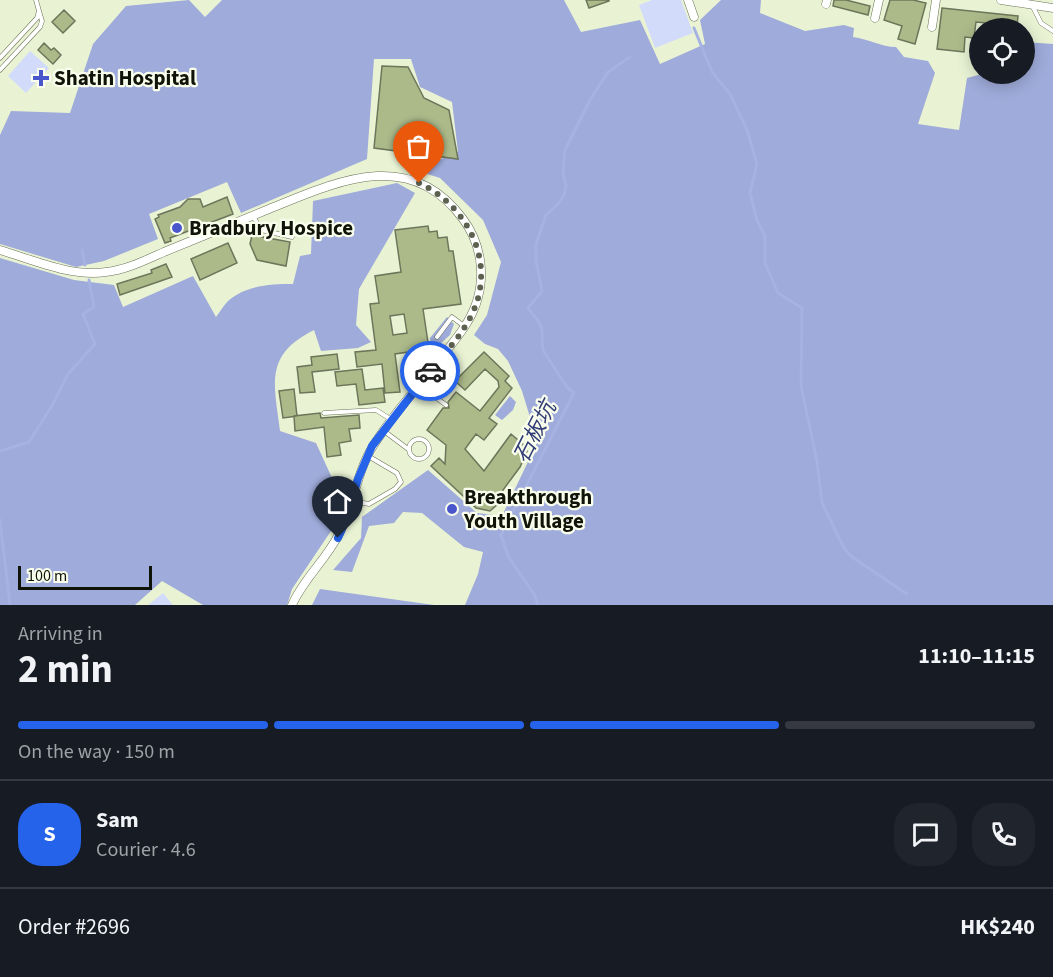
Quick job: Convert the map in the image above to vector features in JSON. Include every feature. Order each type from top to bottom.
[{"type":"street","points":[[688,0],[693,17]]},
{"type":"street","points":[[875,18],[879,0]]},
{"type":"street","points":[[932,27],[936,0]]},
{"type":"street","points":[[1001,0],[1053,8]]},
{"type":"street","points":[[0,250],[75,273],[106,272],[139,263],[300,196],[364,176],[385,175],[404,178],[433,190],[452,206],[468,226],[479,254],[482,272],[472,314],[465,327],[383,431],[368,456],[338,538],[303,584],[292,605]]},
{"type":"lane","points":[[0,70],[40,27],[42,23],[36,0]]},
{"type":"lane","points":[[1031,4],[1041,23],[1053,31]]},
{"type":"lane","points":[[0,58],[37,18],[39,11]]},
{"type":"lane","points":[[252,216],[261,230],[292,237]]},
{"type":"lane","points":[[437,337],[452,317],[465,327]]},
{"type":"lane","points":[[419,385],[446,405]]},
{"type":"lane","points":[[324,413],[375,410],[392,420]]},
{"type":"lane","points":[[383,431],[419,460],[426,458],[429,448],[424,440],[417,439],[411,442],[408,449]]},
{"type":"lane","points":[[351,501],[369,504],[395,489],[401,482],[397,473],[368,456]]},
{"type":"shaded area","points":[[189,0],[205,17],[222,0],[564,0],[581,32],[640,20],[660,64],[705,44],[700,20],[721,0],[761,0],[760,13],[805,31],[844,25],[854,28],[853,37],[896,47],[904,57],[928,61],[935,73],[918,124],[959,130],[967,78],[969,77],[969,84],[1035,84],[1035,43],[1053,44],[1053,605],[465,605],[478,574],[483,552],[464,547],[422,513],[403,512],[394,523],[369,526],[352,572],[333,570],[361,538],[362,517],[428,470],[477,513],[502,516],[536,445],[522,391],[508,361],[498,349],[485,344],[474,335],[487,315],[501,262],[483,220],[440,178],[402,166],[404,160],[432,162],[458,152],[452,102],[420,87],[411,59],[374,59],[367,159],[241,213],[227,182],[149,214],[158,239],[104,261],[76,267],[0,244],[0,135],[11,111],[70,113],[93,44],[126,6]]},
{"type":"shaded area","points":[[652,0],[681,0],[693,33],[655,48],[639,5]]},
{"type":"shaded area","points":[[30,51],[49,68],[26,93],[8,76]]},
{"type":"shaded area","points":[[397,183],[415,193],[359,289],[356,325],[371,342],[358,348],[321,351],[314,330],[287,350],[276,372],[275,385],[280,431],[316,443],[338,491],[331,531],[292,589],[287,605],[203,605],[162,581],[135,605],[0,605],[0,258],[74,280],[114,285],[123,307],[193,276],[216,317],[228,301],[243,292],[268,285],[293,284],[300,256],[311,254],[313,201]]},
{"type":"shaded area","points":[[447,317],[454,324],[450,335],[432,351],[430,338]]},
{"type":"shaded area","points":[[510,396],[516,402],[513,410],[502,420],[495,415]]},
{"type":"shaded area","points":[[320,589],[434,605],[312,605]]},
{"type":"shaded area","points":[[163,593],[173,605],[148,605]]},
{"type":"building","points":[[586,0],[609,0],[609,1],[589,8]]},
{"type":"building","points":[[834,0],[846,0],[870,6],[868,15],[833,6]]},
{"type":"building","points":[[890,0],[913,0],[926,3],[915,44],[898,39],[902,26],[884,20]]},
{"type":"building","points":[[942,8],[1018,16],[1018,18],[969,18],[969,37],[965,37],[964,52],[937,49]]},
{"type":"building","points":[[64,10],[75,21],[63,33],[52,22]]},
{"type":"building","points":[[44,43],[61,55],[53,64],[38,50]]},
{"type":"building","points":[[382,66],[408,67],[424,98],[449,110],[458,159],[374,148]]},
{"type":"building","name":"Bradbury Hospice","points":[[227,197],[233,214],[170,238],[171,241],[165,243],[155,219],[159,217],[158,215],[180,207],[188,199],[200,199],[203,207]]},
{"type":"building","points":[[428,226],[429,232],[437,231],[438,238],[447,237],[449,251],[453,251],[461,304],[423,309],[429,349],[395,354],[400,392],[385,393],[382,364],[357,367],[355,352],[376,350],[370,304],[379,303],[375,276],[401,272],[395,230]],"holes":[[[404,314],[407,333],[393,335],[390,316]]]},
{"type":"building","points":[[252,235],[290,242],[286,266],[257,260],[250,244]]},
{"type":"building","points":[[228,243],[237,263],[200,280],[191,259]]},
{"type":"building","points":[[166,264],[172,277],[120,295],[117,284],[152,273],[151,270]]},
{"type":"building","points":[[484,352],[509,376],[505,381],[512,388],[489,418],[497,424],[484,440],[476,434],[465,449],[484,471],[511,434],[524,445],[527,451],[520,467],[503,490],[499,503],[490,511],[476,508],[431,466],[439,458],[445,464],[446,445],[427,430],[443,408],[449,408],[448,402],[456,392],[480,411],[499,387],[498,381],[485,369],[465,390],[455,381]]},
{"type":"building","points":[[337,354],[339,369],[312,372],[315,392],[300,393],[297,367],[312,365],[311,357]]},
{"type":"building","points":[[362,369],[365,390],[383,388],[385,402],[359,405],[356,384],[337,386],[335,372]]},
{"type":"building","points":[[294,389],[297,416],[283,418],[279,391]]},
{"type":"building","points":[[320,413],[321,418],[359,415],[360,428],[349,429],[351,441],[339,443],[341,455],[327,457],[324,427],[295,431],[294,416]]},
{"type":"waterway","points":[[694,28],[712,72],[730,94],[747,130],[757,164],[750,193],[757,220],[765,236],[765,263],[778,293],[802,308],[801,386],[817,461],[822,503],[844,548],[852,557],[907,594]]},
{"type":"waterway","name":"石板坑","points":[[538,605],[534,594],[508,556],[501,535],[574,393],[567,387],[544,352],[541,326],[528,308],[542,291],[536,261],[536,244],[546,215],[564,195],[565,150],[590,100],[608,72],[630,57]]},
{"type":"waterway","points":[[82,250],[85,265]]},
{"type":"waterway","points":[[0,451],[29,442],[53,404],[68,374],[95,344],[83,314],[94,307],[89,280]]},
{"type":"waterway","points":[[0,520],[10,605]]},
{"type":"way so far","points":[[419,183],[446,200],[468,226],[479,254],[482,272],[477,301],[472,314],[465,327],[430,371]]},
{"type":"place","name":"Shatin Hospital","points":[[41,78]]},
{"type":"place","name":"Bradbury Hospice","points":[[177,228]]},
{"type":"place","name":"Breakthrough Youth Village","points":[[452,509]]},
{"type":"route","points":[[338,538],[372,446],[430,371]]}]
